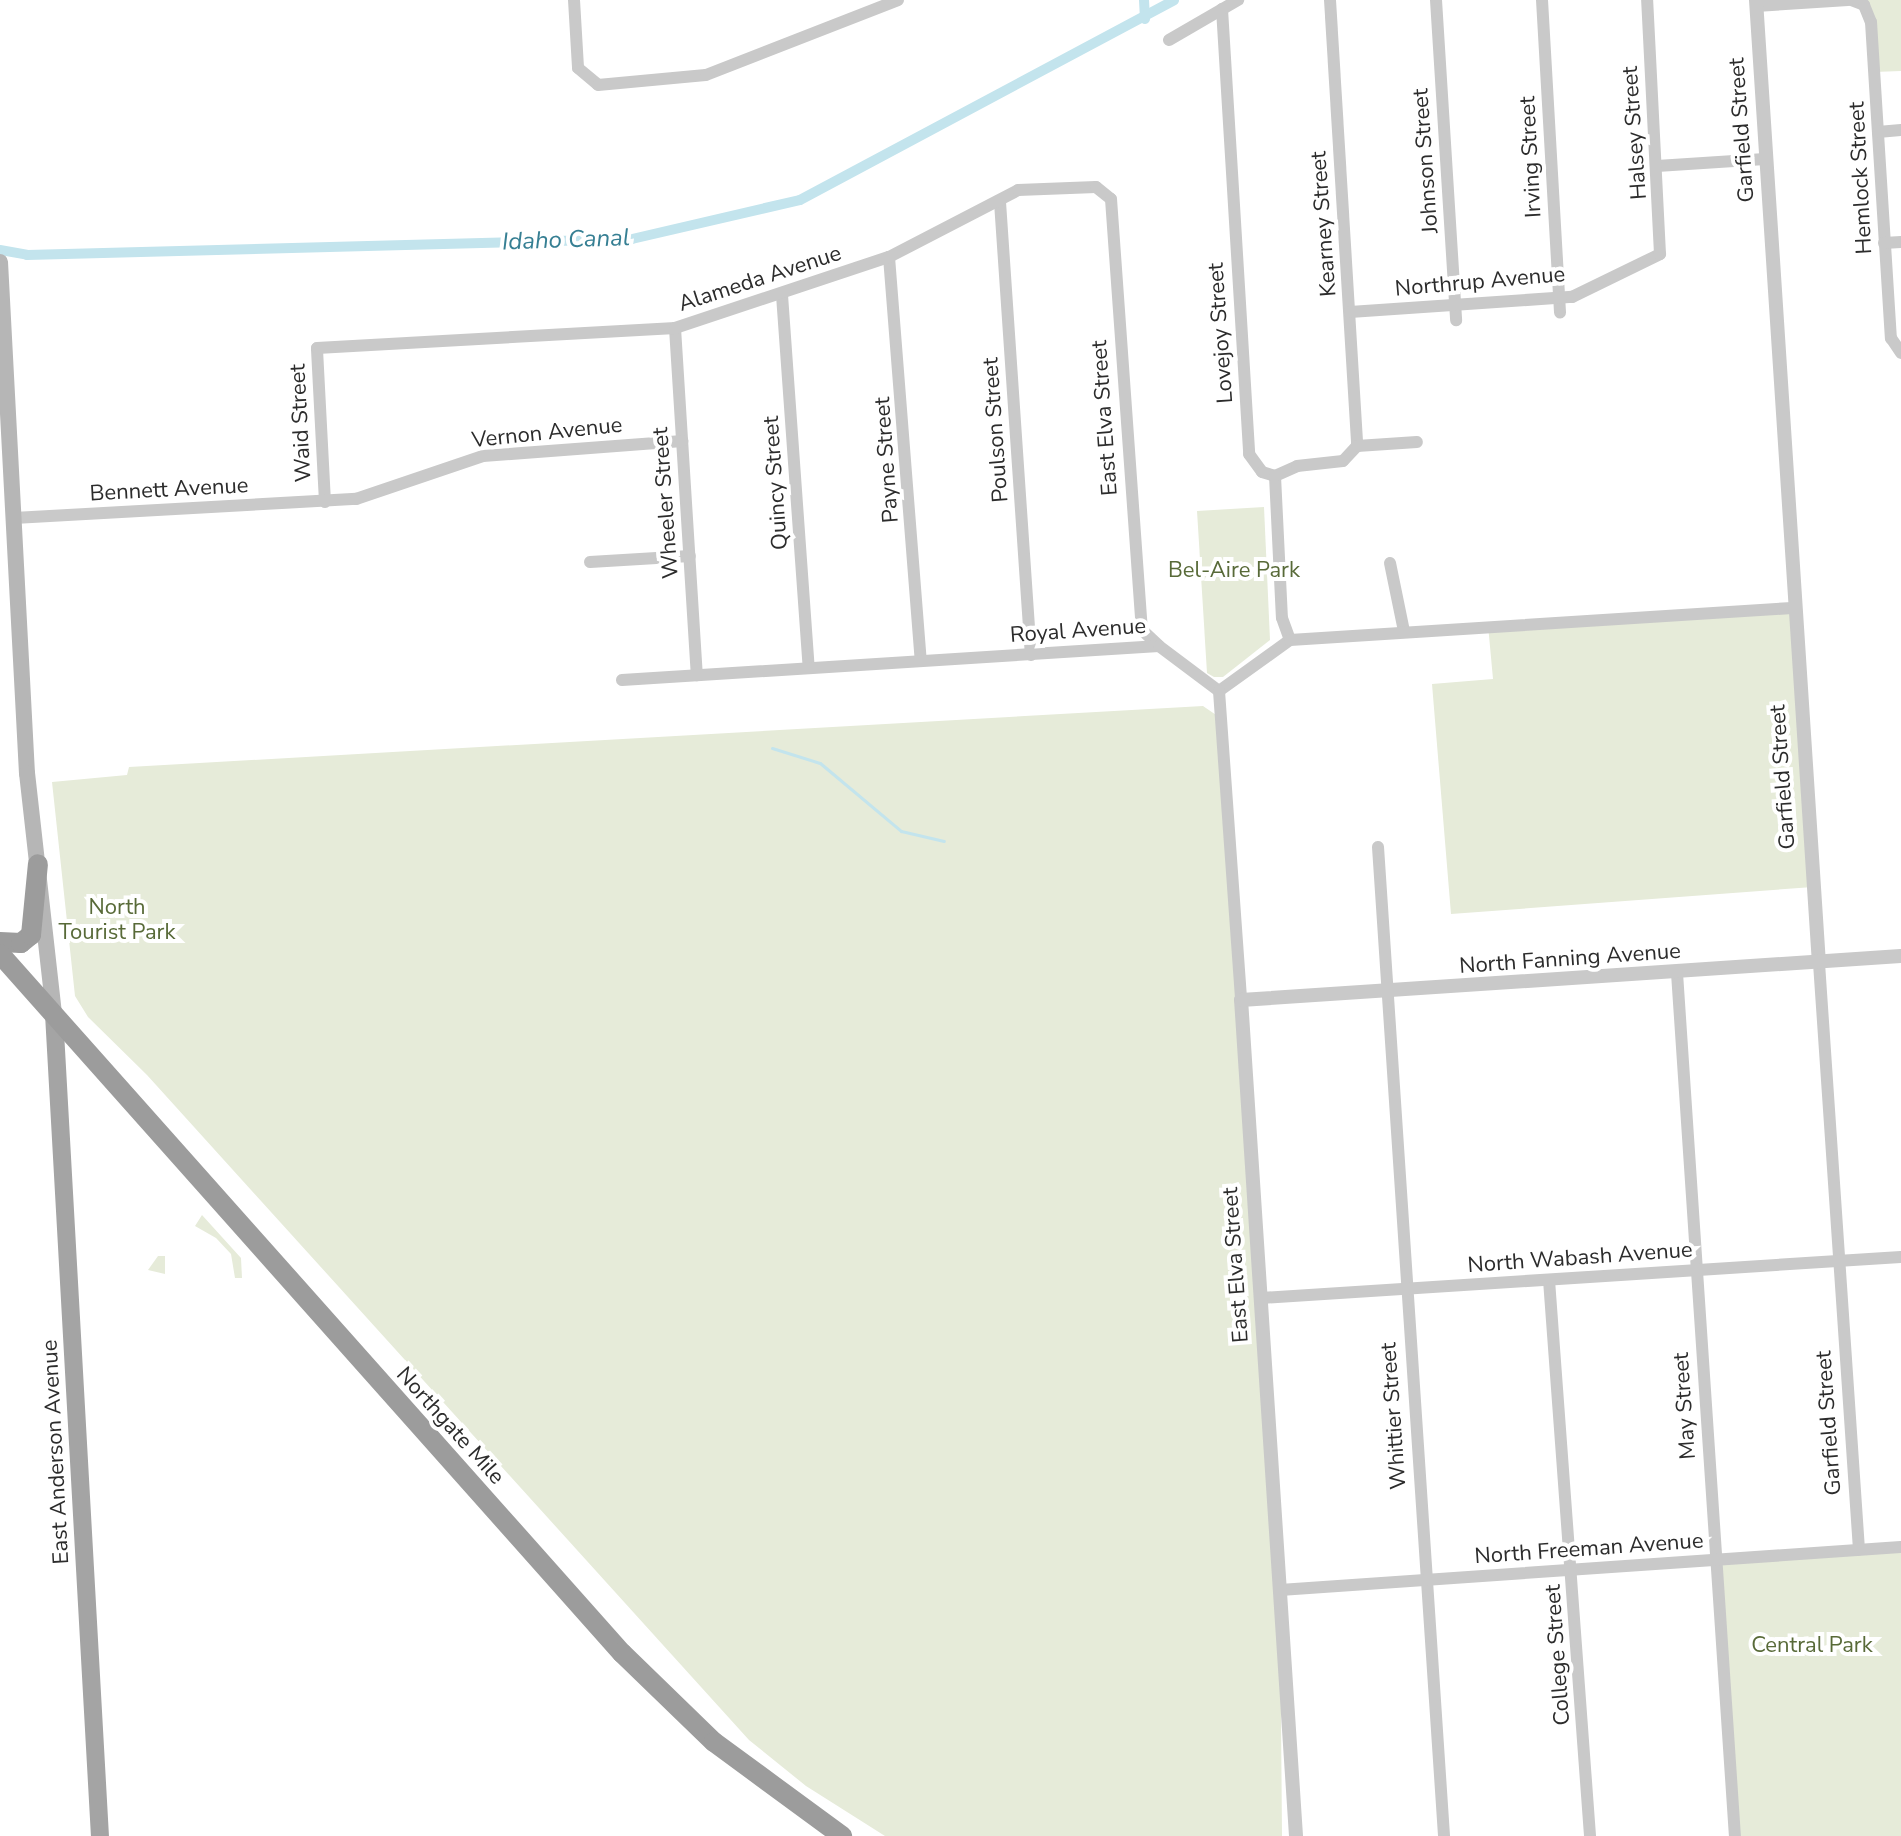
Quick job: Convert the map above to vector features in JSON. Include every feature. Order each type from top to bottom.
[{"type":"highway","points":[[0,942],[21,943],[31,935],[38,864]]},
{"type":"highway","name":"Northgate Mile","points":[[0,954],[622,1653],[714,1742],[838,1835]]},
{"type":"main road","points":[[0,262],[27,773],[54,1014]]},
{"type":"main road","name":"East Anderson Avenue","points":[[54,1014],[100,1836]]},
{"type":"street","points":[[574,0],[578,68],[598,85],[697,77],[898,0]]},
{"type":"street","points":[[1169,40],[1238,0]]},
{"type":"street","name":"Kearney Street","points":[[1330,0],[1357,446]]},
{"type":"street","name":"Johnson Street","points":[[1436,0],[1456,320]]},
{"type":"street","name":"Irving Street","points":[[1542,0],[1559,305]]},
{"type":"street","name":"Halsey Street","points":[[1647,0],[1662,245],[1653,259]]},
{"type":"street","points":[[1756,3],[1853,0]]},
{"type":"street","name":"Hemlock Street","points":[[1853,0],[1871,22],[1891,338],[1901,353]]},
{"type":"street","name":"Garfield Street","points":[[1756,3],[1792,608],[1859,1550]]},
{"type":"street","name":"Lovejoy Street","points":[[1222,9],[1249,454],[1262,472],[1275,476]]},
{"type":"street","points":[[1878,132],[1901,130]]},
{"type":"street","points":[[1657,166],[1765,159]]},
{"type":"street","name":"Alameda Avenue","points":[[323,348],[675,328],[889,257],[1018,190],[1096,187]]},
{"type":"street","name":"East Elva Street","points":[[1096,187],[1111,199],[1142,630],[1159,646]]},
{"type":"street","name":"Poulson Street","points":[[1000,202],[1031,655]]},
{"type":"street","points":[[1884,243],[1901,242]]},
{"type":"street","name":"Payne Street","points":[[889,257],[921,661]]},
{"type":"street","name":"Northrup Avenue","points":[[1350,312],[1455,306],[1559,305],[1653,259]]},
{"type":"street","name":"Quincy Street","points":[[782,295],[809,668]]},
{"type":"street","name":"Wheeler Street","points":[[675,328],[697,675]]},
{"type":"street","name":"Waid Street","points":[[323,348],[317,348],[325,502]]},
{"type":"street","name":"Vernon Avenue","points":[[325,502],[379,493],[483,456],[682,441]]},
{"type":"street","points":[[1290,640],[1282,618],[1275,476],[1297,466],[1343,461],[1357,446],[1417,442]]},
{"type":"street","name":"Bennett Avenue","points":[[14,518],[325,502]]},
{"type":"street","points":[[590,562],[690,556]]},
{"type":"street","points":[[1390,563],[1404,631]]},
{"type":"street","points":[[1219,691],[1290,640],[1792,608]]},
{"type":"street","name":"Royal Avenue","points":[[622,680],[1159,646],[1219,691]]},
{"type":"street","name":"East Elva Street","points":[[1219,691],[1296,1836]]},
{"type":"street","name":"Whittier Street","points":[[1378,847],[1424,1580],[1444,1836]]},
{"type":"street","name":"North Fanning Avenue","points":[[1241,1000],[1388,993],[1901,956]]},
{"type":"street","name":"May Street","points":[[1677,973],[1735,1836]]},
{"type":"street","name":"North Wabash Avenue","points":[[1261,1298],[1901,1257]]},
{"type":"street","name":"College Street","points":[[1549,1280],[1590,1836]]},
{"type":"street","name":"North Freeman Avenue","points":[[1280,1590],[1901,1547]]},
{"type":"green space","points":[[1868,0],[1901,0],[1901,71],[1874,72]]},
{"type":"green space","name":"Bel-Aire Park","points":[[1264,507],[1270,640],[1223,677],[1214,677],[1207,673],[1197,511]]},
{"type":"green space","points":[[1792,608],[1813,887],[1451,914],[1432,684],[1493,679],[1488,625]]},
{"type":"green space","name":"North Tourist Park","points":[[1203,706],[1222,719],[1280,1590],[1282,1836],[885,1836],[806,1786],[749,1740],[147,1075],[88,1017],[75,996],[52,782],[127,775],[129,767]]},
{"type":"green space","points":[[202,1215],[241,1258],[242,1278],[235,1278],[231,1254],[216,1238],[195,1226]]},
{"type":"green space","points":[[158,1256],[165,1256],[165,1274],[148,1270]]},
{"type":"green space","name":"Central Park","points":[[1901,1547],[1901,1836],[1735,1836],[1715,1561]]},
{"type":"waterway","points":[[1144,0],[1145,19]]},
{"type":"waterway","name":"Idaho Canal","points":[[0,250],[27,255],[632,239],[800,200],[1174,0]]},
{"type":"waterway","points":[[772,748],[820,763],[901,831],[944,841]]}]
